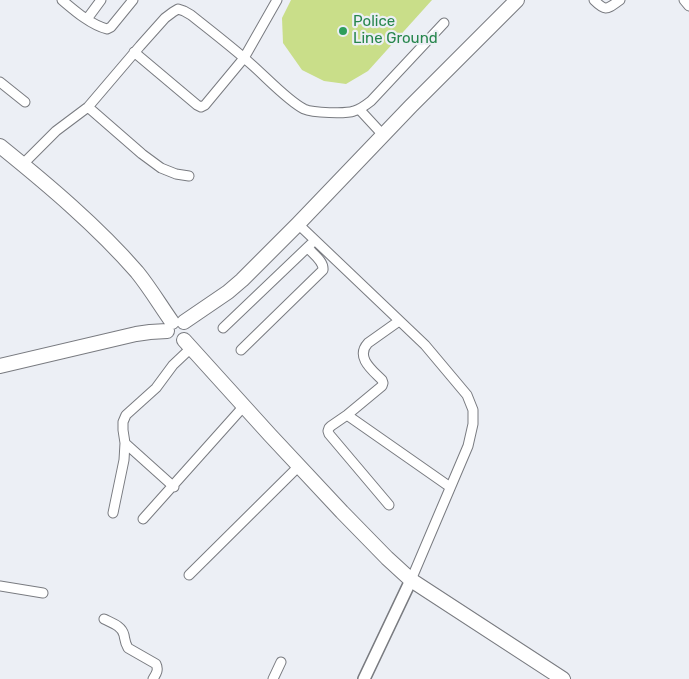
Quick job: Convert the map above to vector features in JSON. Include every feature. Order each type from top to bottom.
[{"type":"main road","points":[[174,325],[228,292],[242,280],[517,0]]},
{"type":"main road","points":[[0,146],[86,220],[126,260],[152,290],[174,325]]},
{"type":"main road","points":[[0,366],[174,325],[186,324],[189,330],[188,344],[299,466],[387,558],[411,580],[563,679]]},
{"type":"street","points":[[62,0],[87,19],[107,29],[111,27],[132,0]]},
{"type":"street","points":[[87,19],[101,0]]},
{"type":"street","points":[[134,52],[194,102],[201,107],[205,106],[244,58],[278,0]]},
{"type":"street","points":[[594,0],[605,9],[620,0]]},
{"type":"street","points":[[684,0],[689,6]]},
{"type":"street","points":[[23,164],[56,131],[88,107],[165,18],[178,9],[191,15],[244,58],[291,100],[306,110],[314,111],[347,112],[359,109],[371,101],[444,23]]},
{"type":"street","points":[[0,82],[25,102]]},
{"type":"street","points":[[88,107],[161,168],[176,174],[189,176]]},
{"type":"street","points":[[359,109],[383,135]]},
{"type":"street","points":[[298,224],[425,345],[467,395],[473,410],[473,424],[468,446],[411,580],[364,679]]},
{"type":"street","points":[[223,328],[315,240]]},
{"type":"street","points":[[241,350],[323,270],[322,263],[308,248]]},
{"type":"street","points":[[389,505],[329,434],[328,428],[382,386],[382,380],[365,362],[363,352],[368,343],[400,321]]},
{"type":"street","points":[[113,513],[124,460],[123,422],[126,415],[156,388],[188,344]]},
{"type":"street","points":[[143,519],[244,406]]},
{"type":"street","points":[[347,415],[450,487]]},
{"type":"street","points":[[125,443],[174,486]]},
{"type":"street","points":[[189,575],[299,466]]},
{"type":"street","points":[[0,586],[43,593]]},
{"type":"street","points":[[104,619],[121,629],[128,648],[156,664],[158,671],[153,679]]},
{"type":"street","points":[[274,679],[281,662]]},
{"type":"green space","name":"Police Line Ground","points":[[291,0],[432,0],[368,71],[346,84],[324,81],[302,70],[283,43],[282,18]]},
{"type":"place","name":"Police Line Ground","points":[[343,31]]}]
